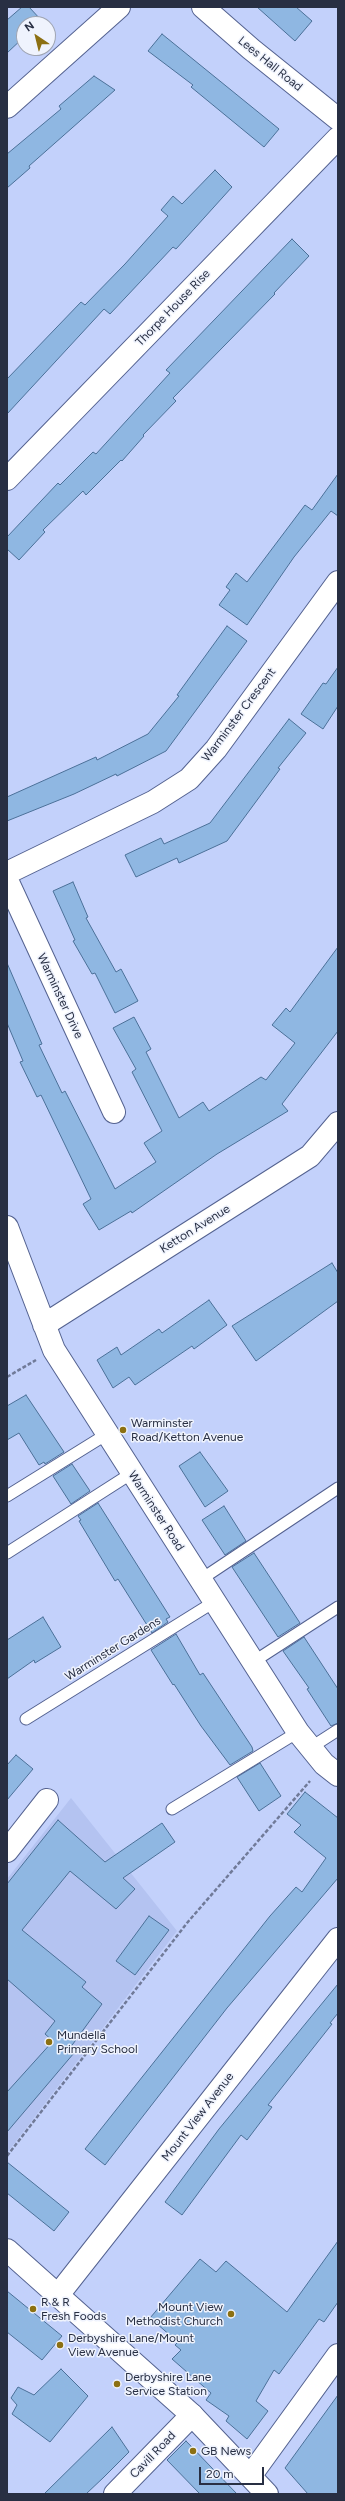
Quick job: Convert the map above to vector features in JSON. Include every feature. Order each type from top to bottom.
[{"type":"street","points":[[7,107],[120,7]]},
{"type":"street","name":"Lees Hall Road","points":[[203,7],[251,49],[338,119]]},
{"type":"street","name":"Thorpe House Rise","points":[[7,479],[338,138]]},
{"type":"street","name":"Warminster Crescent","points":[[7,873],[153,802],[189,779],[216,749],[338,582]]},
{"type":"street","name":"Warminster Drive","points":[[7,880],[114,1112]]},
{"type":"street","name":"Ketton Avenue","points":[[44,1325],[310,1156],[338,1123]]},
{"type":"street","name":"Warminster Road","points":[[8,1234],[54,1350],[214,1602],[304,1740],[331,1769]]},
{"type":"street","points":[[7,1851],[47,1800]]},
{"type":"street","name":"Mount View Avenue","points":[[58,2294],[338,1939]]},
{"type":"street","points":[[7,2250],[192,2415],[267,2494]]},
{"type":"street","points":[[251,2476],[338,2355]]},
{"type":"street","name":"Cavill Road","points":[[115,2494],[192,2415]]},
{"type":"lane","points":[[7,1496],[107,1434]]},
{"type":"lane","points":[[7,1553],[132,1473]]},
{"type":"lane","points":[[200,1580],[338,1488]]},
{"type":"lane","name":"Warminster Gardens","points":[[26,1719],[214,1602]]},
{"type":"lane","points":[[253,1662],[338,1607]]},
{"type":"lane","points":[[172,1809],[304,1740],[338,1730]]},
{"type":"path","points":[[7,1377],[54,1350]]},
{"type":"path","points":[[7,2156],[187,1923],[331,1769]]},
{"type":"shaded area","name":"Mundella Primary School","points":[[71,1798],[177,1931],[7,2153],[7,1879]]},
{"type":"building","points":[[22,7],[29,7],[37,16],[16,16],[16,45],[7,53],[7,20]]},
{"type":"building","points":[[257,7],[296,7],[312,21],[295,41]]},
{"type":"building","points":[[162,34],[279,129],[264,147],[191,87],[193,85],[148,51]]},
{"type":"building","points":[[94,76],[115,90],[29,166],[30,168],[7,188],[7,154],[61,109],[59,106]]},
{"type":"building","points":[[215,170],[232,187],[176,249],[173,247],[110,314],[104,309],[7,414],[7,379],[81,302],[85,305],[125,264],[168,216],[161,210],[173,196],[182,204]]},
{"type":"building","points":[[292,239],[309,256],[274,293],[275,294],[173,398],[176,401],[143,435],[144,436],[122,461],[121,460],[86,495],[83,491],[43,530],[45,532],[19,560],[7,549],[7,537],[58,483],[60,485],[93,452],[96,454],[170,373],[166,370]]},
{"type":"building","points":[[338,474],[338,516],[331,511],[294,557],[247,625],[219,605],[230,590],[226,587],[236,573],[247,582],[305,505],[312,510]]},
{"type":"building","points":[[227,626],[247,641],[166,751],[117,776],[116,774],[74,794],[7,821],[7,797],[96,757],[97,760],[148,734],[179,696],[177,695]]},
{"type":"building","points":[[338,667],[338,706],[323,729],[301,714],[323,683],[326,684]]},
{"type":"building","points":[[289,719],[306,733],[278,768],[280,769],[227,841],[179,863],[177,858],[136,877],[125,855],[161,838],[164,844],[210,823]]},
{"type":"building","points":[[73,882],[88,917],[86,918],[116,972],[121,969],[138,1001],[115,1013],[95,973],[92,974],[73,941],[75,940],[53,891]]},
{"type":"building","points":[[338,947],[338,1031],[282,1104],[288,1111],[217,1154],[132,1213],[131,1211],[99,1230],[83,1204],[91,1199],[41,1095],[37,1097],[20,1062],[23,1061],[7,1023],[7,963],[42,1044],[39,1045],[62,1093],[65,1091],[115,1189],[156,1162],[144,1143],[162,1131],[132,1072],[136,1069],[113,1028],[134,1017],[151,1049],[146,1052],[179,1118],[203,1102],[209,1111],[261,1077],[266,1080],[295,1043],[272,1025],[286,1008],[290,1012]]},
{"type":"building","points":[[332,1263],[338,1273],[338,1301],[256,1361],[232,1326]]},
{"type":"building","points":[[209,1300],[227,1325],[194,1349],[192,1346],[135,1385],[129,1377],[113,1388],[97,1360],[117,1347],[121,1355],[159,1329],[162,1333]]},
{"type":"building","points":[[26,1395],[64,1452],[45,1464],[44,1462],[39,1465],[19,1433],[7,1440],[7,1406]]},
{"type":"building","points":[[200,1452],[228,1491],[205,1507],[179,1466]]},
{"type":"building","points":[[72,1464],[90,1491],[71,1504],[53,1476]]},
{"type":"building","points":[[98,1503],[170,1617],[166,1619],[168,1622],[152,1633],[118,1579],[115,1581],[79,1521],[81,1520],[78,1516]]},
{"type":"building","points":[[224,1506],[246,1541],[225,1555],[202,1520]]},
{"type":"building","points":[[254,1553],[300,1623],[278,1637],[232,1567]]},
{"type":"building","points":[[43,1617],[61,1647],[35,1663],[34,1660],[7,1679],[7,1640]]},
{"type":"building","points":[[176,1634],[200,1675],[203,1673],[252,1747],[253,1751],[230,1765],[201,1726],[151,1650]]},
{"type":"building","points":[[304,1637],[338,1689],[338,1723],[331,1726],[307,1689],[309,1688],[283,1651]]},
{"type":"building","points":[[16,1755],[33,1769],[7,1800],[7,1765]]},
{"type":"building","points":[[260,1763],[281,1796],[259,1811],[237,1777]]},
{"type":"building","points":[[305,1792],[338,1818],[338,1878],[227,2008],[105,2165],[85,2149],[270,1916],[296,1887],[302,1892],[326,1858],[294,1832],[301,1825],[287,1814]]},
{"type":"building","points":[[58,1820],[105,1862],[162,1823],[175,1842],[123,1878],[135,1889],[116,1909],[70,1871],[22,1930],[86,1982],[82,1987],[102,2004],[70,2048],[74,2053],[7,2132],[7,2092],[53,2041],[45,2034],[55,2021],[7,1979],[7,1884]]},
{"type":"building","points":[[149,1916],[169,1930],[135,1975],[116,1961]]},
{"type":"building","points":[[338,1984],[338,2013],[330,2023],[332,2024],[268,2105],[272,2107],[247,2140],[241,2135],[182,2215],[165,2202],[219,2129]]},
{"type":"building","points":[[7,2162],[69,2212],[54,2231],[7,2193]]},
{"type":"building","points":[[338,2241],[338,2302],[324,2322],[319,2319],[279,2374],[274,2370],[256,2401],[268,2411],[247,2439],[226,2421],[229,2416],[206,2400],[211,2393],[172,2359],[181,2350],[175,2345],[178,2342],[150,2318],[200,2259],[216,2272],[226,2261],[287,2312]]},
{"type":"building","points":[[7,2291],[62,2336],[42,2360],[7,2332]]},
{"type":"building","points":[[61,2369],[88,2396],[50,2442],[12,2414],[17,2405],[11,2398],[18,2387],[34,2395]]},
{"type":"building","points":[[338,2395],[338,2494],[308,2494],[285,2468]]},
{"type":"building","points":[[112,2427],[129,2452],[104,2477],[86,2494],[44,2494]]},
{"type":"building","points":[[186,2441],[237,2494],[200,2494],[167,2460]]},
{"type":"place","name":"Warminster Road/Ketton Avenue","points":[[123,1430]]},
{"type":"place","name":"Mundella Primary School","points":[[49,2042]]},
{"type":"place","name":"R & R Fresh Foods","points":[[33,2309]]},
{"type":"place","name":"Mount View Methodist Church","points":[[231,2314]]},
{"type":"place","name":"Derbyshire Lane/Mount View Avenue","points":[[60,2345]]},
{"type":"place","name":"Derbyshire Lane Service Station","points":[[117,2384]]},
{"type":"place","name":"GB News","points":[[193,2451]]}]
